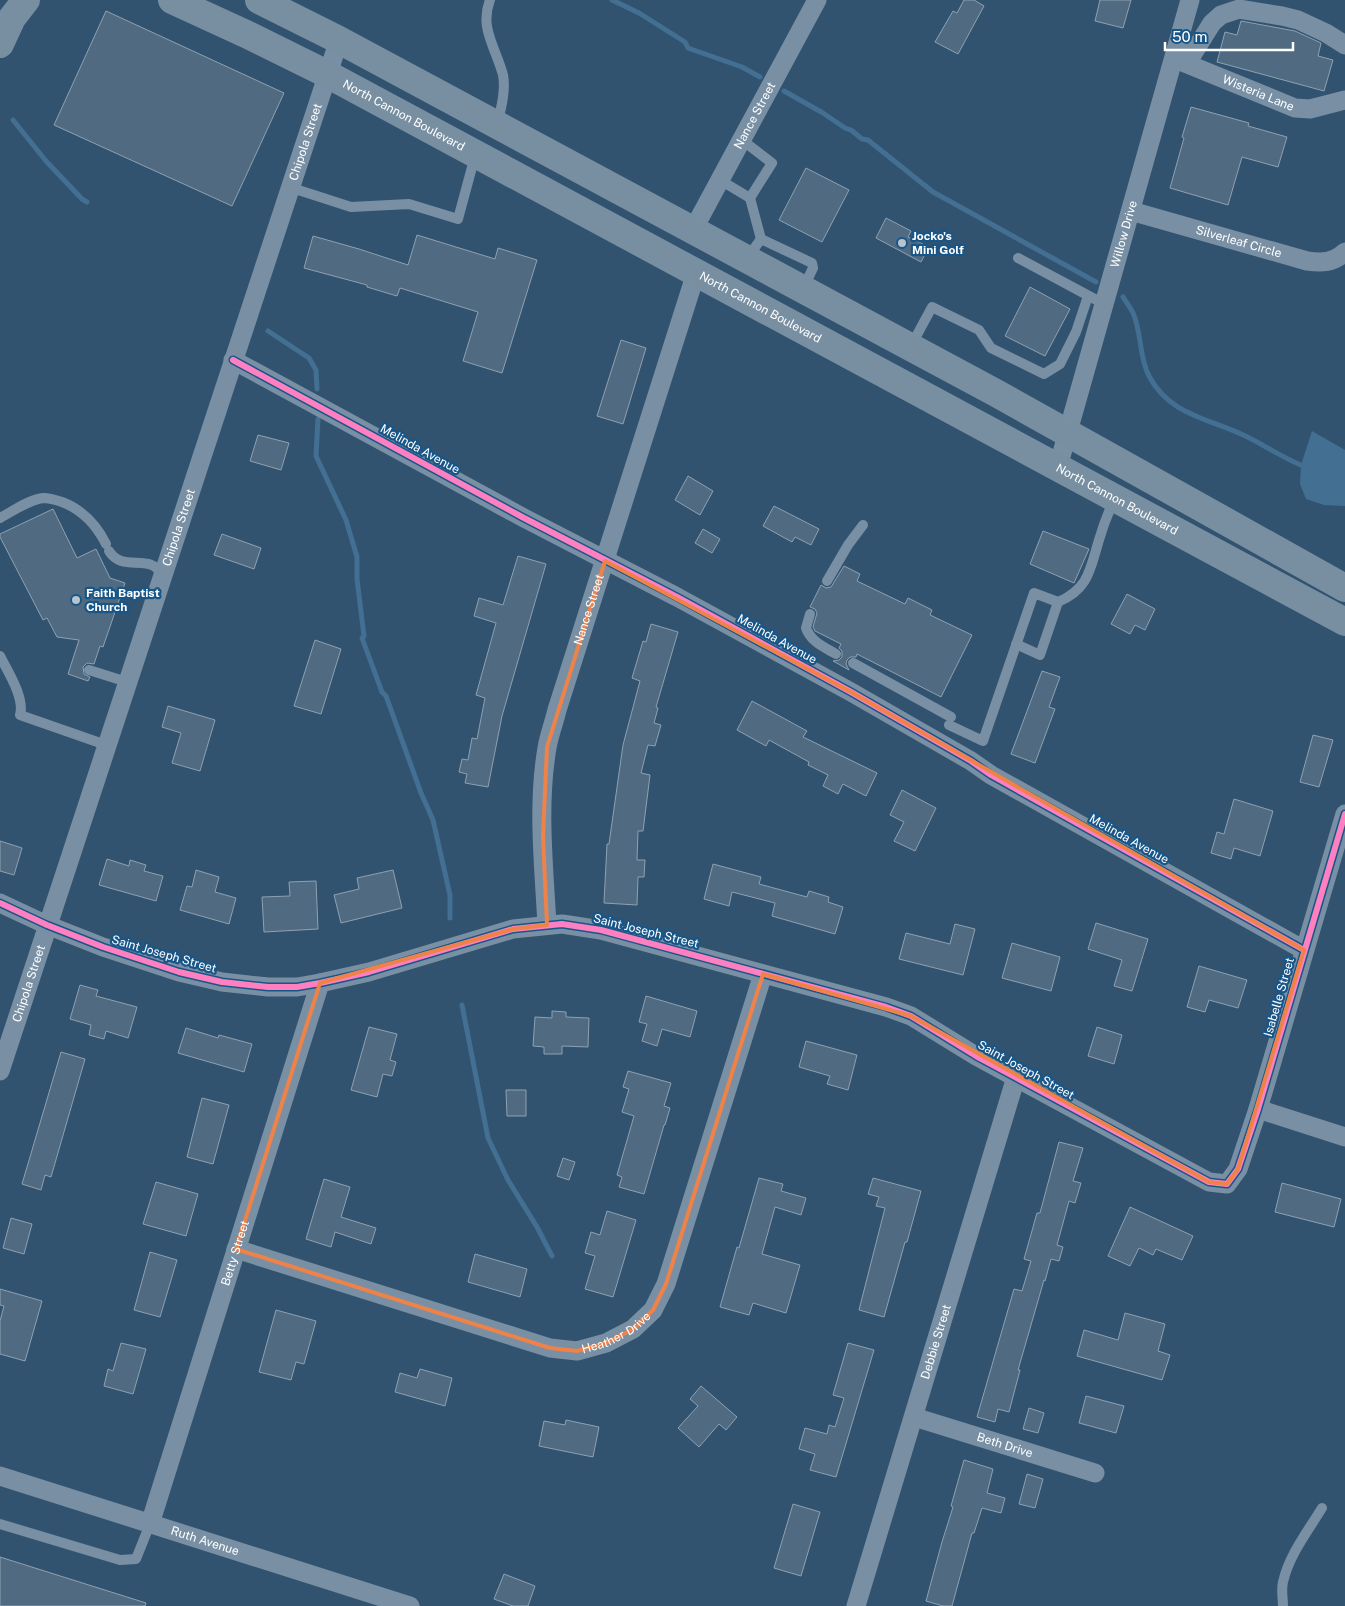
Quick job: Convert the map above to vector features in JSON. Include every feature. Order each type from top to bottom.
[{"type":"main road","points":[[2,40],[12,0]]},
{"type":"main road","points":[[2,40],[12,18],[26,0]]},
{"type":"main road","name":"North Cannon Boulevard","points":[[172,0],[327,74],[1345,622]]},
{"type":"main road","points":[[259,0],[339,40],[693,230],[754,249],[803,290],[996,393],[1345,588]]},
{"type":"street","name":"Nance Street","points":[[693,230],[816,0]]},
{"type":"street","name":"Willow Drive","points":[[1058,468],[1096,300],[1131,211],[1180,61],[1190,0]]},
{"type":"street","points":[[1180,61],[1221,15],[1239,9],[1298,20],[1326,33],[1345,45]]},
{"type":"street","name":"Chipola Street","points":[[0,1072],[289,187],[339,40]]},
{"type":"street","name":"Wisteria Lane","points":[[1180,61],[1295,108],[1310,109],[1345,100]]},
{"type":"street","name":"Silverleaf Circle","points":[[1131,211],[1307,261],[1321,263],[1338,259],[1345,252]]},
{"type":"street","name":"Nance Street","points":[[547,925],[543,836],[543,782],[547,747],[557,710],[696,272]]},
{"type":"street","name":"Melinda Avenue","points":[[233,360],[515,514],[677,597],[851,692],[971,761],[991,776],[1304,950]]},
{"type":"street","name":"Isabelle Street","points":[[1227,1184],[1238,1169],[1258,1109],[1345,814]]},
{"type":"street","name":"Saint Joseph Street","points":[[0,903],[47,925],[103,947],[179,972],[222,982],[268,987],[320,983],[369,972],[512,929],[562,924],[601,930],[886,1007],[911,1016],[976,1056],[1209,1182],[1227,1184]]},
{"type":"street","name":"Heather Drive","points":[[236,1249],[550,1348],[577,1351],[606,1343],[633,1329],[653,1310],[666,1284],[764,974]]},
{"type":"street","name":"Betty Street","points":[[150,1524],[320,983]]},
{"type":"street","name":"Debbie Street","points":[[856,1606],[1016,1077]]},
{"type":"street","points":[[1258,1109],[1345,1137]]},
{"type":"street","name":"Beth Drive","points":[[914,1416],[1095,1473]]},
{"type":"street","name":"Ruth Avenue","points":[[0,1476],[410,1606]]},
{"type":"lane","points":[[490,0],[486,10],[488,35],[503,76],[502,104],[497,125]]},
{"type":"lane","points":[[742,140],[772,163],[750,198],[754,249]]},
{"type":"lane","points":[[289,187],[351,207],[409,204],[458,218],[476,154]]},
{"type":"lane","points":[[720,180],[750,198]]},
{"type":"lane","points":[[910,348],[932,307],[979,330],[991,348],[1044,374],[1060,364],[1076,332],[1096,300],[1018,258]]},
{"type":"lane","points":[[1016,644],[1040,655],[1058,602],[1077,590],[1088,575],[1114,498]]},
{"type":"lane","points":[[0,518],[36,500],[52,499],[82,513],[96,527],[114,558],[119,561],[154,565],[159,569],[162,576]]},
{"type":"lane","points":[[827,581],[863,525]]},
{"type":"lane","points":[[853,663],[983,741],[1034,593],[1058,602]]},
{"type":"lane","points":[[810,614],[806,628],[808,635],[815,642],[836,654]]},
{"type":"lane","points":[[0,656],[20,697],[22,709],[20,715],[106,745]]},
{"type":"lane","points":[[89,670],[127,682]]},
{"type":"lane","points":[[1283,1606],[1282,1584],[1285,1575],[1293,1555],[1322,1508]]},
{"type":"lane","points":[[0,1524],[120,1560],[136,1559],[150,1524]]},
{"type":"highlighted area","points":[[605,561],[851,692],[1304,950],[1238,1169],[1227,1184],[1209,1182],[911,1016],[763,974],[666,1284],[653,1310],[633,1329],[606,1343],[577,1351],[550,1348],[236,1249],[320,983],[513,929],[547,925],[543,836],[547,747]]},
{"type":"water","points":[[1312,431],[1345,450],[1345,506],[1324,505],[1306,499],[1300,484],[1301,465]]},
{"type":"building","points":[[964,0],[974,0],[984,6],[958,54],[935,42],[953,11],[957,13]]},
{"type":"building","points":[[1100,0],[1131,0],[1123,28],[1095,21]]},
{"type":"building","points":[[106,11],[284,93],[232,206],[54,125]]},
{"type":"building","points":[[1241,21],[1295,31],[1321,43],[1318,56],[1333,60],[1324,91],[1217,62],[1225,32],[1237,35]]},
{"type":"building","points":[[1191,107],[1249,123],[1248,126],[1287,137],[1278,167],[1242,157],[1228,205],[1170,188]]},
{"type":"building","points":[[806,168],[849,190],[822,242],[779,220]]},
{"type":"building","name":"Jocko's Mini Golf","points":[[886,218],[911,231],[908,237],[929,247],[921,262],[876,238]]},
{"type":"building","points":[[417,235],[495,259],[498,248],[537,260],[502,373],[463,361],[478,312],[400,288],[397,296],[367,287],[367,285],[304,268],[313,236],[408,265]]},
{"type":"building","points":[[1030,287],[1070,309],[1045,356],[1005,336]]},
{"type":"building","points":[[621,340],[646,348],[623,424],[597,416]]},
{"type":"building","points":[[258,435],[289,443],[281,470],[250,461]]},
{"type":"building","points":[[688,476],[713,491],[700,515],[675,500]]},
{"type":"building","points":[[774,506],[819,529],[811,545],[795,537],[792,542],[763,526]]},
{"type":"building","name":"Faith Baptist Church","points":[[53,509],[77,558],[96,549],[110,578],[125,583],[103,647],[100,646],[94,664],[87,663],[83,667],[84,674],[90,677],[88,681],[68,674],[79,640],[57,637],[47,618],[43,620],[0,537],[0,534]]},
{"type":"building","points":[[703,529],[720,539],[712,553],[695,543]]},
{"type":"building","points":[[1043,531],[1089,549],[1074,583],[1030,564]]},
{"type":"building","points":[[222,534],[261,548],[254,569],[214,555]]},
{"type":"building","points":[[518,556],[546,564],[502,716],[488,787],[465,783],[467,774],[459,772],[462,759],[468,760],[472,738],[477,739],[485,698],[476,695],[496,623],[474,616],[479,598],[503,605]]},
{"type":"building","points":[[844,566],[860,574],[857,581],[905,604],[908,598],[932,610],[930,615],[972,635],[941,697],[857,654],[856,657],[850,657],[847,660],[846,664],[849,670],[833,661],[839,660],[842,657],[842,651],[839,648],[841,644],[815,631],[813,627],[817,613],[815,609],[810,607],[821,585],[826,588],[831,587]]},
{"type":"building","points":[[1127,594],[1155,609],[1145,630],[1135,625],[1130,634],[1111,624]]},
{"type":"building","points":[[651,624],[678,632],[656,707],[658,708],[654,723],[661,725],[655,746],[648,745],[641,773],[650,775],[643,831],[638,831],[637,860],[645,860],[644,877],[638,877],[637,905],[604,903],[607,844],[609,844],[623,745],[640,681],[632,678],[643,641],[646,642]]},
{"type":"building","points":[[315,640],[341,649],[321,714],[294,706]]},
{"type":"building","points":[[1042,671],[1060,677],[1049,707],[1055,709],[1035,763],[1011,754]]},
{"type":"building","points":[[752,701],[807,731],[803,737],[877,773],[866,796],[843,784],[838,794],[823,786],[828,775],[808,765],[809,762],[769,740],[766,746],[737,730]]},
{"type":"building","points":[[168,706],[215,720],[200,771],[172,763],[181,733],[162,727]]},
{"type":"building","points":[[1313,735],[1333,740],[1319,787],[1300,782]]},
{"type":"building","points":[[902,790],[936,808],[915,851],[894,841],[904,822],[890,815]]},
{"type":"building","points":[[1234,799],[1273,811],[1260,856],[1234,848],[1231,859],[1211,853],[1217,832],[1224,834]]},
{"type":"building","points":[[0,841],[22,848],[14,875],[0,871]]},
{"type":"building","points":[[107,859],[129,866],[130,860],[146,865],[144,871],[163,876],[156,901],[99,885]]},
{"type":"building","points":[[713,864],[761,877],[759,884],[807,897],[809,891],[829,897],[828,902],[843,907],[835,934],[772,916],[775,903],[732,892],[729,906],[704,899]]},
{"type":"building","points":[[196,870],[219,877],[215,892],[236,898],[229,924],[180,910],[187,886],[192,887]]},
{"type":"building","points":[[393,870],[402,908],[341,923],[334,895],[359,889],[357,878]]},
{"type":"building","points":[[316,881],[318,929],[264,932],[262,897],[290,896],[289,882]]},
{"type":"building","points":[[1096,923],[1148,939],[1132,991],[1114,986],[1122,960],[1088,949]]},
{"type":"building","points":[[955,924],[975,929],[963,975],[899,959],[906,933],[950,944]]},
{"type":"building","points":[[1012,943],[1060,957],[1051,991],[1002,978]]},
{"type":"building","points":[[1199,966],[1247,980],[1238,1008],[1209,1000],[1205,1012],[1187,1007]]},
{"type":"building","points":[[80,985],[98,990],[96,996],[137,1007],[128,1038],[106,1031],[104,1039],[89,1035],[91,1025],[70,1019]]},
{"type":"building","points":[[646,996],[697,1011],[690,1037],[662,1029],[657,1046],[642,1041],[647,1024],[639,1022]]},
{"type":"building","points":[[552,1011],[566,1012],[566,1017],[589,1018],[588,1047],[562,1046],[562,1054],[544,1054],[544,1047],[533,1046],[535,1017],[552,1018]]},
{"type":"building","points":[[369,1027],[397,1034],[390,1060],[396,1062],[392,1076],[383,1074],[377,1097],[351,1090]]},
{"type":"building","points":[[1097,1027],[1122,1035],[1114,1064],[1088,1056]]},
{"type":"building","points":[[186,1028],[218,1038],[219,1035],[252,1044],[244,1072],[178,1053]]},
{"type":"building","points":[[806,1041],[857,1055],[848,1090],[827,1084],[830,1076],[799,1067]]},
{"type":"building","points":[[61,1052],[85,1059],[51,1177],[45,1175],[41,1190],[22,1184]]},
{"type":"building","points":[[628,1071],[671,1083],[664,1106],[670,1108],[644,1194],[619,1187],[622,1177],[617,1175],[634,1116],[622,1112],[629,1089],[623,1087]]},
{"type":"building","points":[[506,1090],[526,1090],[526,1116],[507,1116]]},
{"type":"building","points":[[202,1098],[229,1105],[213,1164],[187,1157]]},
{"type":"building","points":[[1059,1142],[1083,1148],[1073,1181],[1081,1183],[1075,1203],[1069,1201],[1057,1245],[1063,1247],[1059,1261],[1051,1259],[1044,1280],[1018,1370],[1020,1370],[1009,1412],[998,1409],[995,1422],[977,1417],[1014,1289],[1022,1291],[1031,1261],[1024,1259],[1037,1213],[1040,1213]]},
{"type":"building","points":[[563,1158],[575,1162],[569,1180],[557,1176]]},
{"type":"building","points":[[759,1178],[783,1184],[781,1191],[806,1198],[801,1215],[775,1207],[762,1254],[800,1265],[786,1313],[753,1303],[749,1315],[720,1307]]},
{"type":"building","points":[[873,1178],[921,1191],[884,1317],[859,1310],[885,1208],[876,1206],[879,1197],[868,1194]]},
{"type":"building","points":[[324,1179],[350,1187],[341,1217],[376,1228],[371,1244],[335,1232],[331,1247],[306,1239]]},
{"type":"building","points":[[156,1182],[198,1194],[186,1236],[143,1224]]},
{"type":"building","points":[[1282,1183],[1341,1199],[1334,1227],[1275,1212]]},
{"type":"building","points":[[1130,1207],[1193,1236],[1182,1260],[1156,1249],[1153,1255],[1139,1248],[1130,1266],[1108,1256]]},
{"type":"building","points":[[607,1211],[636,1220],[613,1297],[585,1289],[595,1256],[585,1253],[591,1232],[600,1235]]},
{"type":"building","points":[[11,1218],[32,1224],[24,1254],[3,1248]]},
{"type":"building","points":[[150,1252],[177,1260],[160,1317],[134,1310]]},
{"type":"building","points":[[475,1254],[527,1269],[520,1297],[468,1282]]},
{"type":"building","points":[[0,1289],[42,1301],[25,1361],[0,1354],[0,1321],[4,1306],[0,1305]]},
{"type":"building","points":[[276,1310],[316,1321],[304,1364],[296,1362],[291,1380],[259,1372]]},
{"type":"building","points":[[1125,1313],[1165,1324],[1158,1351],[1170,1355],[1162,1380],[1077,1356],[1084,1330],[1118,1340]]},
{"type":"building","points":[[121,1343],[146,1349],[133,1394],[104,1386],[108,1369],[113,1371]]},
{"type":"building","points":[[848,1343],[874,1350],[836,1477],[810,1470],[815,1454],[799,1449],[805,1428],[827,1434],[829,1425],[835,1427],[844,1398],[833,1395]]},
{"type":"building","points":[[420,1369],[452,1378],[445,1406],[395,1392],[400,1373],[417,1378]]},
{"type":"building","points":[[701,1386],[737,1417],[726,1430],[719,1424],[699,1447],[678,1428],[698,1406],[690,1399]]},
{"type":"building","points":[[1086,1396],[1124,1406],[1116,1433],[1079,1423]]},
{"type":"building","points":[[1029,1408],[1044,1413],[1038,1433],[1023,1429]]},
{"type":"building","points":[[566,1420],[599,1427],[593,1457],[539,1446],[544,1421],[565,1425]]},
{"type":"building","points":[[964,1460],[993,1469],[987,1493],[1005,1498],[1001,1513],[982,1508],[974,1533],[972,1533],[952,1606],[943,1606],[926,1601],[953,1507],[951,1506]]},
{"type":"building","points":[[1027,1474],[1043,1479],[1035,1508],[1019,1504]]},
{"type":"building","points":[[793,1504],[820,1512],[801,1576],[774,1568]]},
{"type":"building","points":[[0,1557],[146,1603],[145,1606],[0,1606]]},
{"type":"building","points":[[504,1574],[535,1586],[528,1606],[513,1606],[494,1599]]},
{"type":"waterway","points":[[612,0],[639,13],[685,42],[688,48],[742,67],[760,77]]},
{"type":"waterway","points":[[784,91],[851,130],[862,139],[868,140],[933,192],[1096,282]]},
{"type":"waterway","points":[[13,120],[46,161],[87,202]]},
{"type":"waterway","points":[[1123,297],[1136,321],[1149,376],[1157,389],[1167,399],[1189,413],[1241,434],[1306,467]]},
{"type":"waterway","points":[[268,331],[309,358],[316,370],[317,389]]},
{"type":"waterway","points":[[318,419],[316,456],[346,520],[357,557],[357,579],[364,636],[362,638],[433,820],[450,895],[450,918]]},
{"type":"waterway","points":[[462,1005],[488,1138],[508,1180],[537,1227],[552,1256]]},
{"type":"cycle path","points":[[233,360],[851,692],[971,761],[991,775],[1304,950]]},
{"type":"cycle path","points":[[0,903],[47,925],[103,947],[179,972],[222,982],[268,987],[297,987],[369,972],[513,929],[562,924],[601,930],[886,1007],[911,1016],[976,1056],[1209,1182],[1227,1184],[1238,1169],[1258,1109],[1345,814]]},
{"type":"place","name":"Jocko's Mini Golf","points":[[902,243]]},
{"type":"place","name":"Faith Baptist Church","points":[[76,600]]}]
